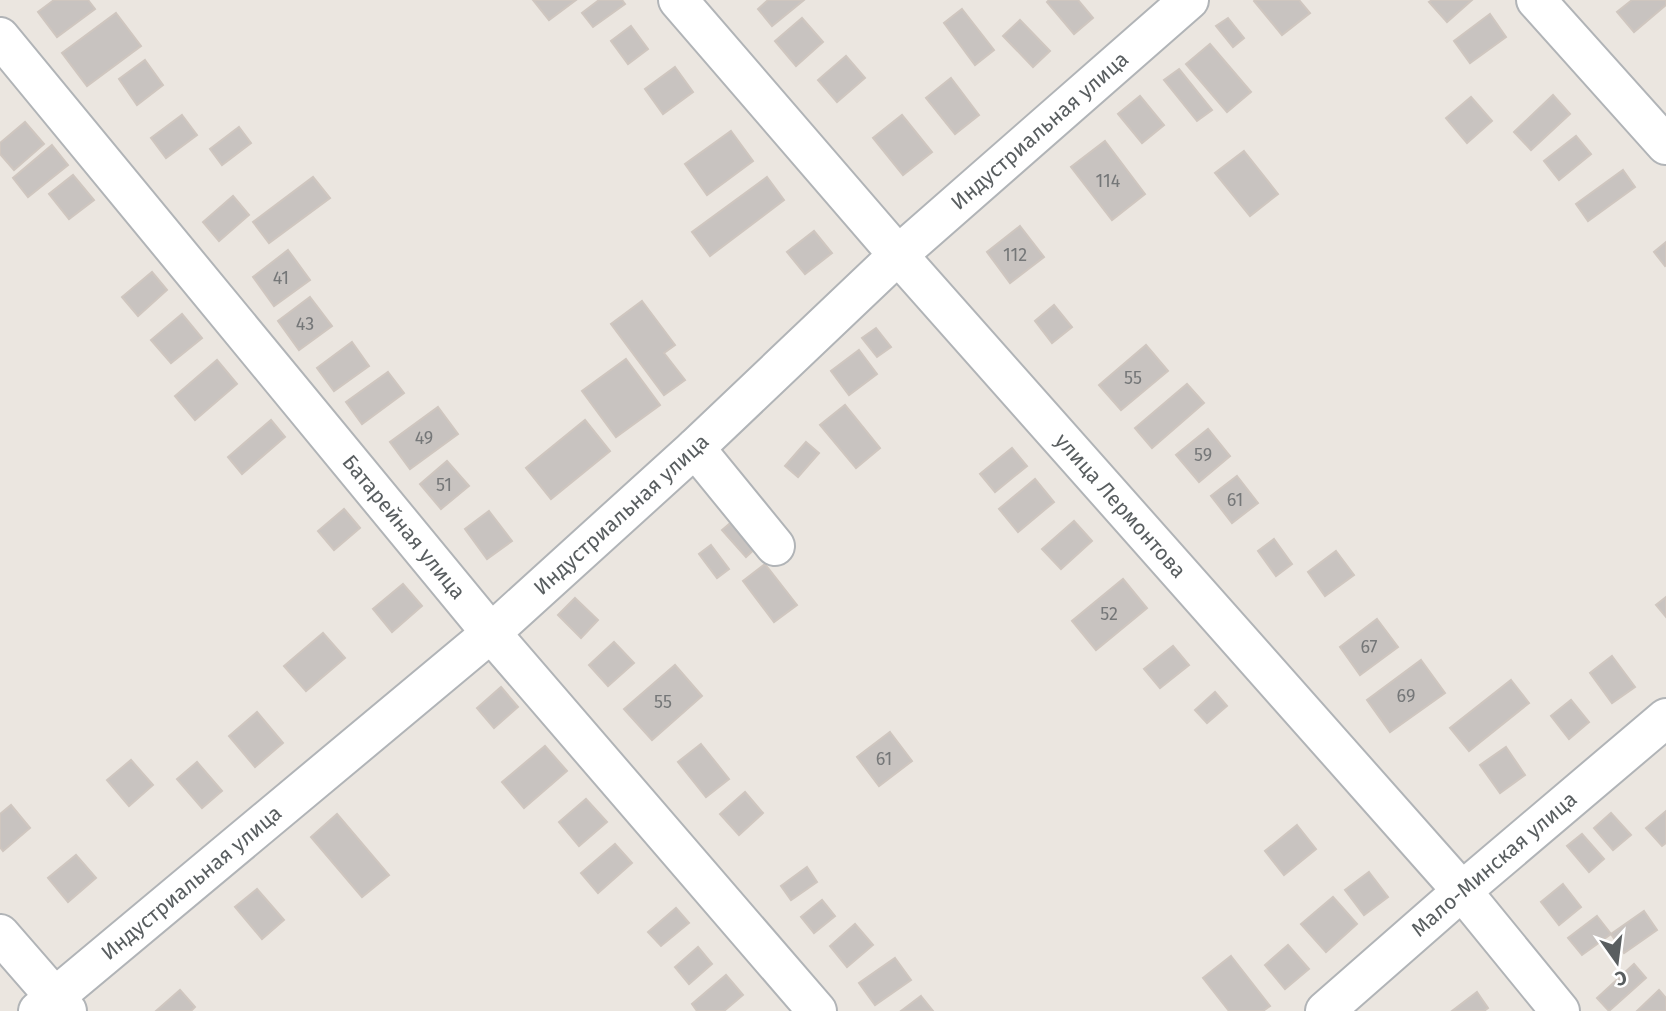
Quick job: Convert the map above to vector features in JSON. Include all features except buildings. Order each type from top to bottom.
[{"type":"street","name":"улица Лермонтова","points":[[678,0],[898,255],[1462,891],[1560,1011]]},
{"type":"street","name":"Индустриальная улица","points":[[53,1006],[491,633],[695,448],[898,255],[1189,0]]},
{"type":"street","points":[[1536,0],[1666,145]]},
{"type":"street","name":"Батарейная улица","points":[[0,37],[491,633],[817,1011]]},
{"type":"street","points":[[695,448],[775,546]]},
{"type":"street","name":"Мало-Минская улица","points":[[1325,1011],[1666,718]]},
{"type":"street","points":[[0,933],[53,1006]]}]
